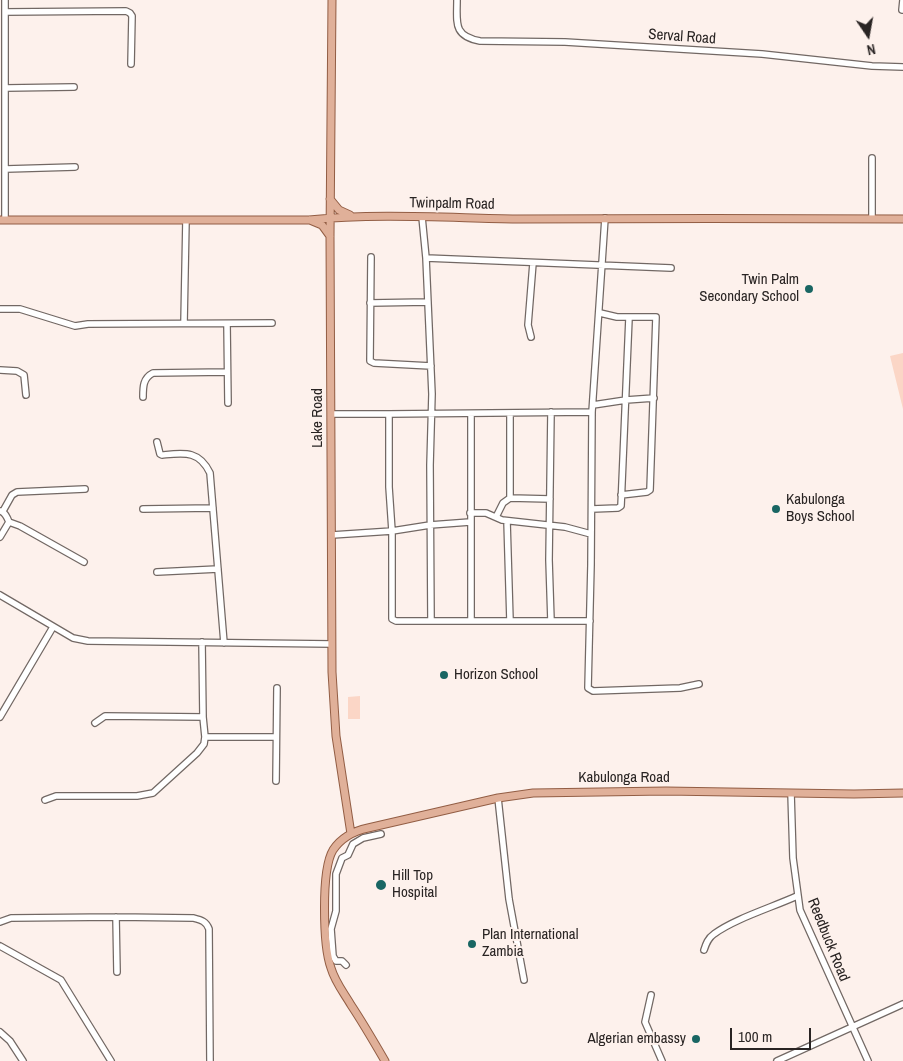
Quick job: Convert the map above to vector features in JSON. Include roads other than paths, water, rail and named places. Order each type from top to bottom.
[{"type":"main road","name":"Lake Road","points":[[332,0],[330,199],[332,644],[336,736],[350,834]]},
{"type":"main road","points":[[330,199],[339,210],[352,216]]},
{"type":"main road","name":"Twinpalm Road","points":[[3,220],[309,220],[352,216],[903,219]]},
{"type":"main road","points":[[309,220],[322,225],[330,237]]},
{"type":"main road","name":"Kabulonga Road","points":[[350,834],[368,828],[518,795],[563,792],[903,793]]},
{"type":"main road","points":[[350,834],[334,849],[327,868],[325,935],[327,955],[338,984],[385,1061]]},
{"type":"street","points":[[3,220],[6,169],[3,115],[6,88],[5,0]]},
{"type":"street","name":"Serval Road","points":[[457,0],[458,28],[461,34],[468,39],[480,41],[565,42],[762,54],[872,66],[903,67]]},
{"type":"street","points":[[902,10],[903,0]]},
{"type":"street","points":[[6,12],[126,11],[132,16],[131,64]]},
{"type":"street","points":[[6,88],[74,87]]},
{"type":"street","points":[[872,158],[872,219]]},
{"type":"street","points":[[6,169],[75,167]]},
{"type":"street","points":[[422,217],[426,258],[432,394],[431,621]]},
{"type":"street","points":[[606,218],[592,408],[588,684],[590,690],[665,689],[699,684]]},
{"type":"street","points":[[184,323],[186,220]]},
{"type":"street","points":[[371,256],[370,362],[431,366]]},
{"type":"street","points":[[426,258],[671,268]]},
{"type":"street","points":[[531,337],[528,325],[533,263]]},
{"type":"street","points":[[370,302],[428,302]]},
{"type":"street","points":[[0,309],[20,309],[75,326],[88,324],[272,323]]},
{"type":"street","points":[[600,313],[629,318],[656,317],[650,490],[644,493],[621,495]]},
{"type":"street","points":[[592,509],[620,507],[629,318]]},
{"type":"street","points":[[227,324],[228,403]]},
{"type":"street","points":[[0,370],[16,371],[24,375],[26,395]]},
{"type":"street","points":[[143,397],[144,381],[153,374],[228,372]]},
{"type":"street","points":[[331,414],[551,412],[592,408],[626,400],[654,398]]},
{"type":"street","points":[[551,412],[551,621]]},
{"type":"street","points":[[510,413],[510,498]]},
{"type":"street","points":[[389,414],[389,487],[392,531],[391,617],[396,621],[590,621]]},
{"type":"street","points":[[471,414],[471,621]]},
{"type":"street","points":[[157,442],[160,454],[185,453],[195,456],[206,465],[210,473],[224,643]]},
{"type":"street","points":[[84,562],[20,526],[9,522],[1,511],[12,495],[17,492],[85,488]]},
{"type":"street","points":[[496,516],[503,503],[510,498],[550,500]]},
{"type":"street","points":[[143,509],[214,508]]},
{"type":"street","points":[[470,513],[486,513],[507,521],[565,527],[591,534]]},
{"type":"street","points":[[507,521],[510,621]]},
{"type":"street","points":[[0,537],[9,522]]},
{"type":"street","points":[[332,535],[392,531],[430,525],[470,522]]},
{"type":"street","points":[[157,572],[218,569]]},
{"type":"street","points":[[0,595],[73,638],[88,641],[332,644]]},
{"type":"street","points":[[0,717],[53,627]]},
{"type":"street","points":[[45,800],[56,796],[137,796],[153,793],[197,753],[204,744],[205,737],[202,642]]},
{"type":"street","points":[[276,781],[277,688]]},
{"type":"street","points":[[95,724],[105,716],[203,717]]},
{"type":"street","points":[[205,737],[276,737]]},
{"type":"street","name":"Reedbuck Road","points":[[791,793],[793,858],[797,896],[806,926],[868,1061]]},
{"type":"street","points":[[498,798],[509,899],[524,980]]},
{"type":"street","points":[[346,965],[342,961],[336,961],[333,956],[332,929],[336,911],[336,874],[342,858],[348,855],[353,844],[363,838],[381,834]]},
{"type":"street","points":[[704,950],[709,939],[714,934],[732,924],[797,896]]},
{"type":"street","points":[[116,917],[117,972]]},
{"type":"street","points":[[0,922],[6,919],[18,918],[116,917],[193,918],[203,920],[209,928],[210,1061]]},
{"type":"street","points":[[0,946],[61,980],[111,1061]]},
{"type":"street","points":[[651,995],[645,1022],[662,1061]]},
{"type":"street","points":[[777,1061],[903,1004]]},
{"type":"street","points":[[0,1032],[10,1041],[23,1061]]},
{"type":"place","name":"Twin Palm Secondary School","points":[[809,289]]},
{"type":"place","name":"Kabulonga Boys School","points":[[776,509]]},
{"type":"place","name":"Horizon School","points":[[444,675]]},
{"type":"place","name":"Hill Top Hospital","points":[[381,885]]},
{"type":"place","name":"Plan International Zambia","points":[[472,944]]},
{"type":"place","name":"Algerian embassy","points":[[696,1039]]}]
